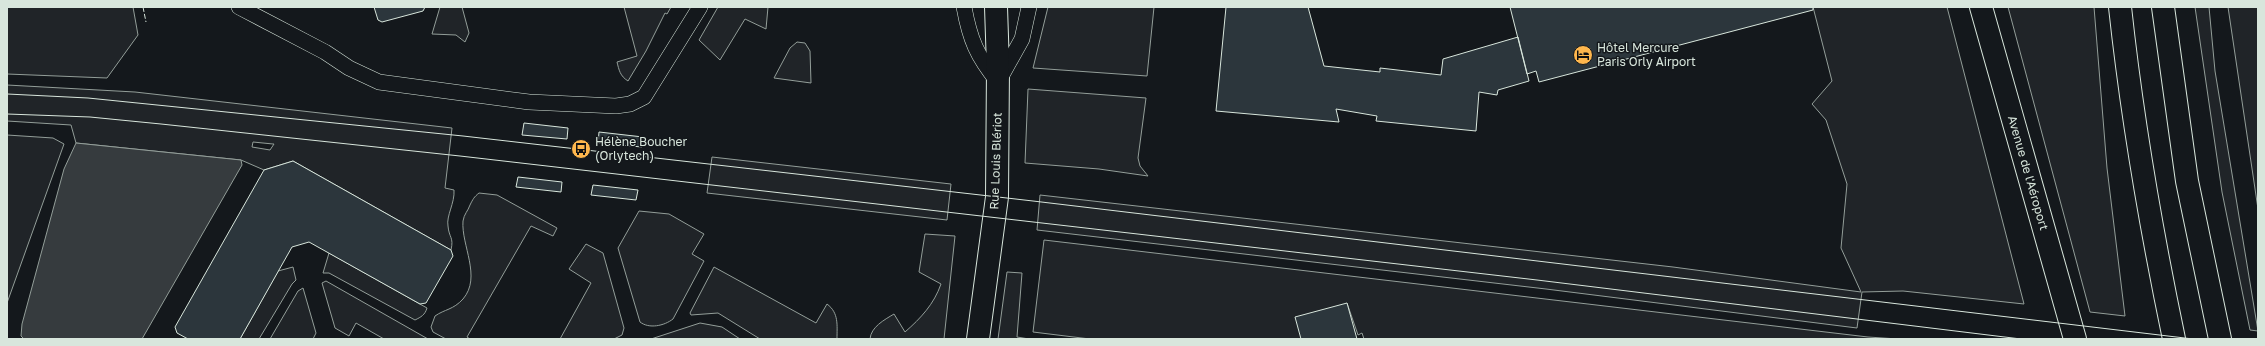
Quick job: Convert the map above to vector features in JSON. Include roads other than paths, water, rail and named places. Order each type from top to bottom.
[{"type":"main road","name":"Rue Louis Blériot","points":[[978,339],[997,197],[998,82],[996,7]]},
{"type":"main road","name":"Avenue de l'Aéroport","points":[[1981,7],[2075,339]]},
{"type":"main road","points":[[2120,7],[2137,136],[2159,264],[2174,339]]},
{"type":"main road","points":[[2163,7],[2187,181],[2220,339]]},
{"type":"main road","points":[[2213,302],[2229,339]]},
{"type":"lane","points":[[239,7],[325,52],[349,68],[379,82],[529,102],[616,106],[630,104],[644,97],[700,7]]},
{"type":"lane","points":[[964,7],[969,35],[983,63],[998,82],[1022,39],[1029,7]]},
{"type":"tram line","points":[[7,94],[88,98],[463,136],[1033,201],[2193,339]]},
{"type":"tram line","points":[[7,114],[90,117],[460,156],[1537,280],[2021,339]]},
{"type":"place","name":"Hôtel Mercure Paris Orly Airport","points":[[1583,55]]},
{"type":"place","name":"Hélène Boucher (Orlytech)","points":[[581,149]]}]
